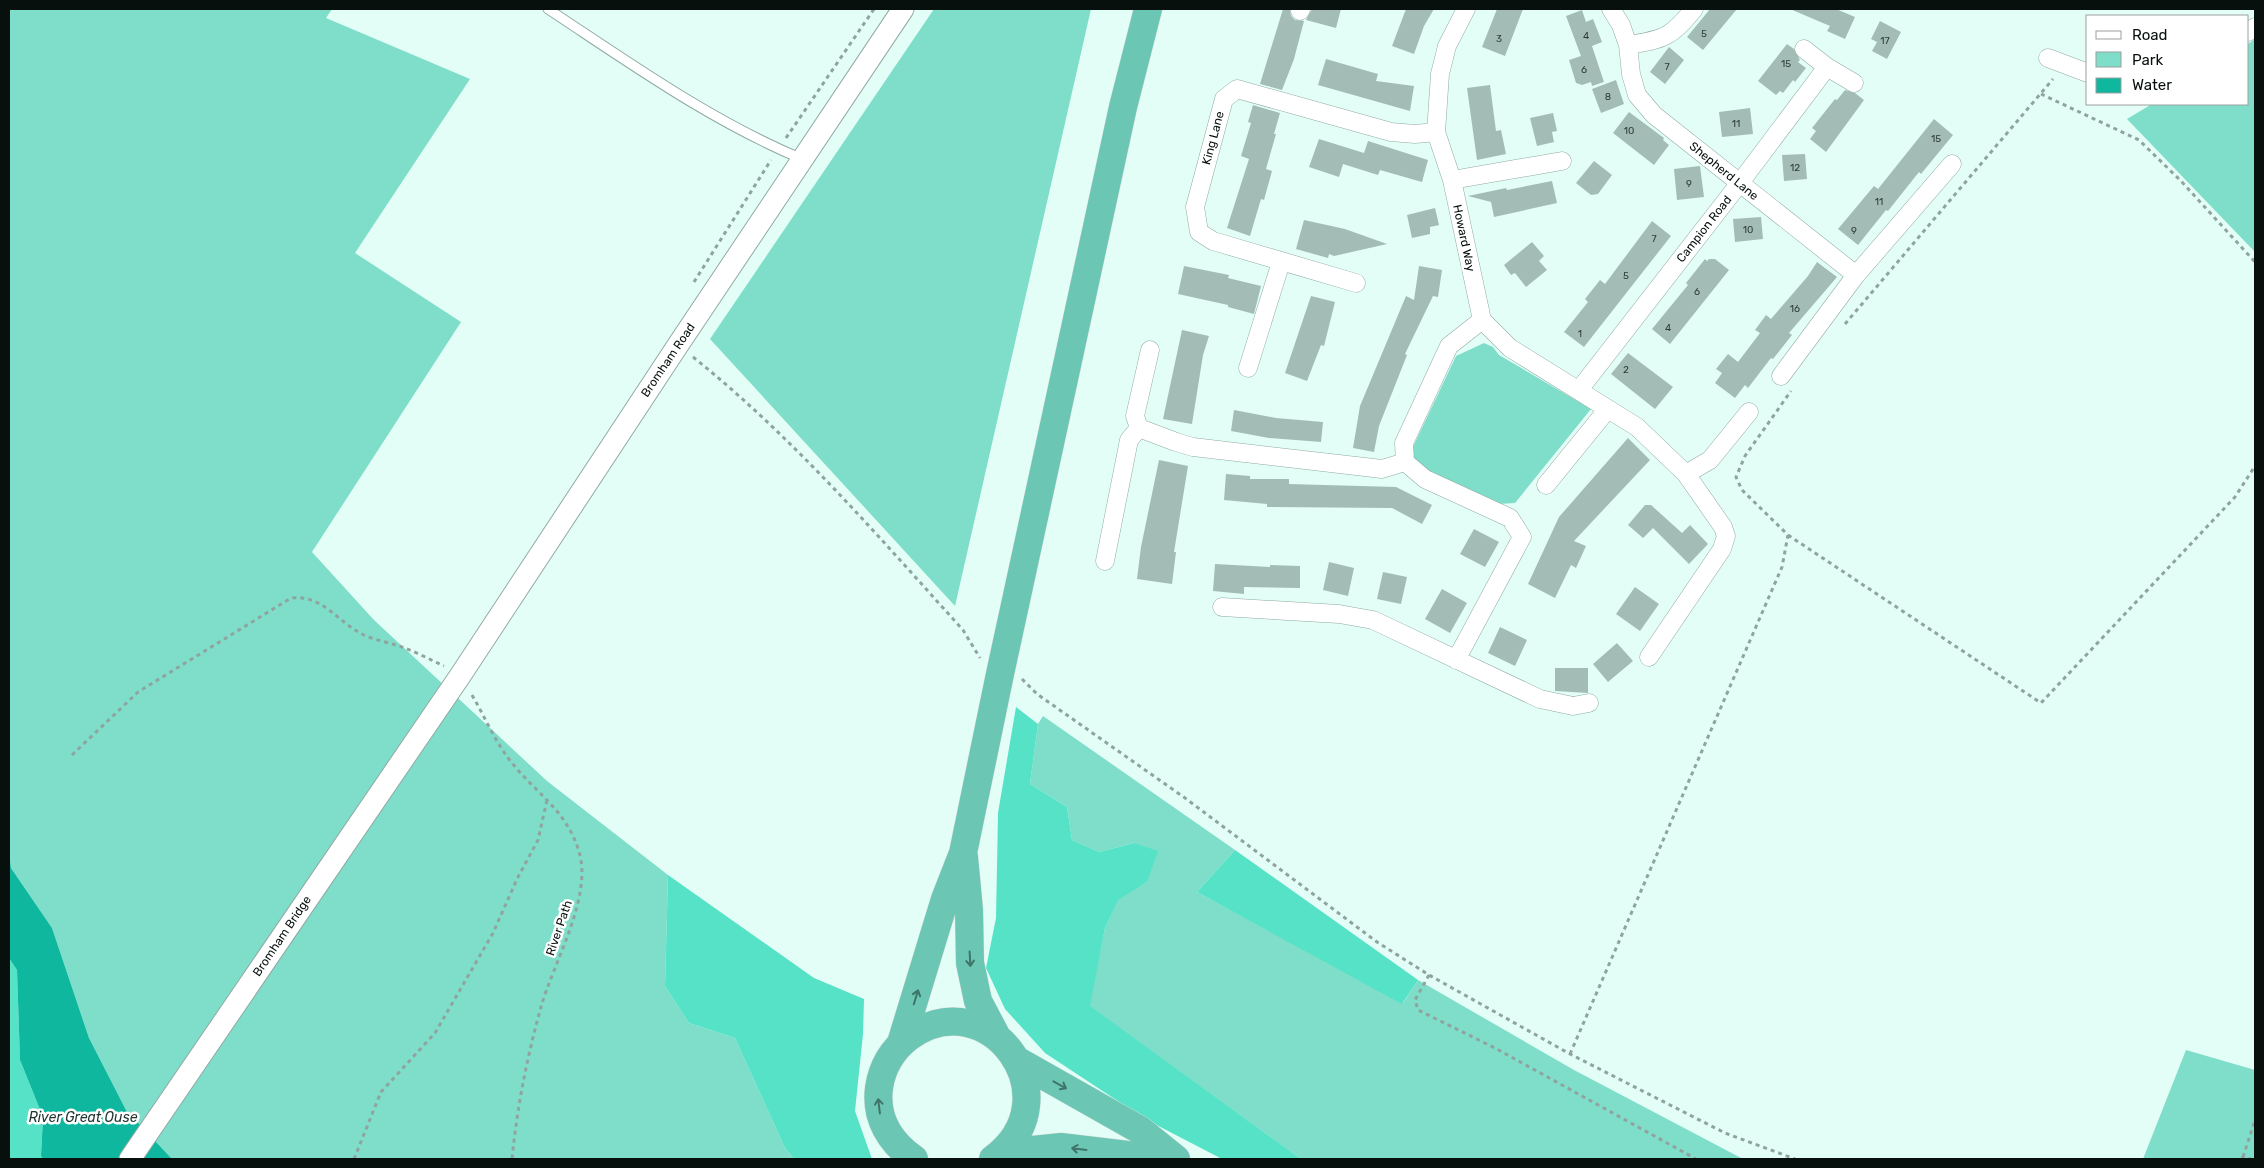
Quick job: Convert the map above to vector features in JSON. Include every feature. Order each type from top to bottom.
[{"type":"highway","points":[[901,1043],[945,899],[964,853],[1002,665],[1123,107],[1148,9]]},
{"type":"highway","points":[[964,853],[970,910],[970,963],[978,1001],[997,1037],[1018,1061],[1140,1130],[1174,1158]]},
{"type":"highway","points":[[905,1156],[888,1134],[881,1115],[878,1096],[881,1076],[889,1059],[901,1043],[918,1031],[945,1024],[958,1023],[978,1027],[997,1037]]},
{"type":"highway","points":[[997,1156],[1017,1133],[1026,1110],[1026,1084],[1018,1061]]},
{"type":"highway","points":[[997,1156],[1062,1147],[1174,1158]]},
{"type":"street","name":"Bromham Road","points":[[434,713],[454,672],[678,345],[903,9]]},
{"type":"street","name":"Howard Way","points":[[1466,9],[1447,46],[1440,74],[1436,132],[1452,180],[1482,320]]},
{"type":"street","name":"Shepherd Lane","points":[[1611,9],[1621,25],[1628,45],[1631,74],[1637,96],[1654,115],[1856,275]]},
{"type":"street","points":[[1628,45],[1661,40],[1676,30],[1694,9]]},
{"type":"street","points":[[1804,49],[1827,67],[1854,83]]},
{"type":"street","points":[[2048,58],[2086,72]]},
{"type":"street","name":"Campion Road","points":[[1579,390],[1827,67]]},
{"type":"street","name":"King Lane","points":[[1356,283],[1213,241],[1199,232],[1195,207],[1224,99],[1237,89],[1391,132],[1415,134],[1436,132]]},
{"type":"street","points":[[1452,180],[1562,161]]},
{"type":"street","points":[[1787,382],[1856,275],[1952,164]]},
{"type":"street","points":[[1248,368],[1281,262]]},
{"type":"street","points":[[1456,660],[1522,537],[1510,518],[1425,479],[1405,462],[1404,443],[1449,346],[1482,320],[1510,348],[1637,427],[1686,474],[1723,527],[1726,536],[1722,549],[1649,657]]},
{"type":"street","points":[[1139,428],[1135,416],[1150,350]]},
{"type":"street","points":[[1546,485],[1607,410]]},
{"type":"street","points":[[1686,474],[1710,460],[1749,412]]},
{"type":"street","points":[[1139,428],[1193,447],[1382,468],[1405,462]]},
{"type":"street","points":[[1105,561],[1129,440],[1139,428]]},
{"type":"street","points":[[1222,607],[1339,614],[1373,620],[1540,699],[1573,706],[1589,703]]},
{"type":"street","name":"Bromham Bridge","points":[[130,1159],[434,713]]},
{"type":"lane","points":[[548,9],[673,91],[779,149],[802,159]]},
{"type":"path","points":[[1842,327],[2064,65]]},
{"type":"path","points":[[2041,94],[2140,140],[2181,181],[2255,262]]},
{"type":"path","points":[[678,345],[743,398],[816,469],[963,630],[982,661]]},
{"type":"path","points":[[1787,382],[1745,456],[1736,477],[1742,490],[1788,535],[2041,703],[2235,497],[2255,466]]},
{"type":"path","points":[[1570,1054],[1782,567],[1788,535]]},
{"type":"path","points":[[72,755],[138,692],[291,598],[302,597],[323,604],[347,625],[366,636],[406,648],[454,672]]},
{"type":"path","name":"River Path","points":[[454,672],[512,763],[565,819],[580,853],[582,877],[578,904],[541,1005],[516,1120],[512,1159]]},
{"type":"path","points":[[1016,677],[1022,679],[1037,694],[1282,870],[1377,942],[1429,975],[1570,1054],[1725,1133],[1795,1159]]},
{"type":"path","points":[[354,1159],[381,1092],[435,1033],[493,932],[517,879],[538,840],[547,800]]},
{"type":"path","points":[[1429,975],[1415,1000],[1418,1010],[1495,1048],[1696,1159]]},
{"type":"path","points":[[2251,1159],[2242,1158],[2255,1120]]},
{"type":"green space","points":[[9,9],[332,9],[326,18],[470,79],[355,253],[461,322],[312,552],[374,620],[547,781],[668,875],[665,986],[689,1023],[735,1038],[785,1148],[794,1159],[172,1159],[126,1110],[89,1038],[52,928],[11,868],[9,852]]},
{"type":"green space","points":[[934,9],[1091,9],[955,606],[710,339]]},
{"type":"green space","points":[[2255,39],[2255,252],[2127,119],[2150,105],[2249,105],[2249,43]]},
{"type":"green space","points":[[1484,343],[1493,347],[1499,355],[1591,409],[1515,503],[1498,504],[1419,467],[1413,459],[1413,447],[1456,356]]},
{"type":"green space","points":[[1043,716],[1235,850],[1197,892],[1403,1003],[1418,980],[1574,1070],[1743,1159],[1301,1159],[1089,1006],[1105,928],[1118,899],[1147,882],[1134,843],[1099,852],[1072,840],[1067,807],[1030,784],[1038,724]]},
{"type":"green space","points":[[2186,1050],[2255,1070],[2255,1159],[2143,1159]]},
{"type":"shaded area","points":[[1016,707],[1038,724],[1030,784],[1067,807],[1072,840],[1099,852],[1134,843],[1158,851],[1147,882],[1118,900],[1105,928],[1090,1006],[1301,1159],[1222,1159],[1145,1119],[1045,1053],[1005,1009],[986,968],[996,918],[998,813]]},
{"type":"shaded area","points":[[1235,850],[1418,980],[1402,1004],[1197,892]]},
{"type":"shaded area","points":[[668,875],[814,978],[864,999],[863,1034],[855,1111],[872,1159],[794,1159],[785,1148],[735,1038],[689,1023],[665,986]]},
{"type":"shaded area","points":[[9,958],[17,970],[20,1060],[43,1117],[41,1156],[43,1159],[9,1159]]},
{"type":"water","name":"River Great Ouse","points":[[9,852],[11,868],[52,928],[89,1038],[126,1110],[172,1159],[43,1159],[41,1156],[43,1117],[20,1060],[17,970],[9,958]]},
{"type":"building","points":[[1283,9],[1290,9],[1291,16],[1295,20],[1304,21],[1294,59],[1282,90],[1260,84]]},
{"type":"building","points":[[1312,9],[1341,9],[1336,28],[1306,20]]},
{"type":"building","points":[[1406,9],[1434,9],[1424,26],[1414,54],[1392,46]]},
{"type":"building","points":[[1497,9],[1523,9],[1505,56],[1482,47]]},
{"type":"building","points":[[1710,9],[1737,9],[1703,50],[1687,37]]},
{"type":"building","points":[[1790,9],[1836,9],[1855,17],[1845,39],[1827,31],[1830,26]]},
{"type":"building","points":[[1582,10],[1586,22],[1593,19],[1602,42],[1592,46],[1604,82],[1592,86],[1591,82],[1582,85],[1576,83],[1569,60],[1581,56],[1566,16]]},
{"type":"building","points":[[1880,21],[1901,32],[1887,59],[1872,51],[1877,42],[1871,39]]},
{"type":"building","points":[[1787,44],[1794,49],[1800,60],[1798,62],[1806,68],[1783,93],[1780,91],[1776,95],[1758,81]]},
{"type":"building","points":[[1669,47],[1684,60],[1665,84],[1650,72]]},
{"type":"building","points":[[1326,59],[1378,74],[1376,81],[1414,86],[1410,111],[1318,85]]},
{"type":"building","points":[[1616,80],[1624,104],[1601,113],[1592,89]]},
{"type":"building","points":[[1490,85],[1496,131],[1501,130],[1506,154],[1477,160],[1467,88]]},
{"type":"building","points":[[1845,90],[1855,93],[1864,100],[1826,152],[1810,139],[1816,131],[1812,128],[1835,99],[1837,100]]},
{"type":"building","points":[[1253,105],[1280,113],[1266,169],[1272,171],[1264,200],[1261,199],[1250,236],[1227,228],[1249,159],[1241,156],[1251,123],[1248,122]]},
{"type":"building","points":[[1750,108],[1753,134],[1722,137],[1719,112]]},
{"type":"building","points":[[1629,112],[1664,138],[1663,140],[1669,145],[1654,165],[1613,133]]},
{"type":"building","points":[[1553,113],[1557,131],[1552,132],[1554,142],[1537,146],[1530,118]]},
{"type":"building","points":[[1934,119],[1953,135],[1921,174],[1919,172],[1888,211],[1886,210],[1858,245],[1838,229],[1874,186],[1878,189]]},
{"type":"building","points":[[1319,139],[1364,153],[1368,141],[1428,160],[1422,182],[1380,170],[1378,175],[1343,164],[1339,177],[1309,167]]},
{"type":"building","points":[[1805,154],[1807,179],[1784,181],[1782,155]]},
{"type":"building","points":[[1594,161],[1612,175],[1598,194],[1591,195],[1576,183]]},
{"type":"building","points":[[1700,166],[1704,197],[1677,200],[1674,169]]},
{"type":"building","points":[[1552,181],[1557,203],[1494,217],[1491,202],[1468,196],[1506,188],[1507,190]]},
{"type":"building","points":[[1435,208],[1439,225],[1430,227],[1430,234],[1412,238],[1407,215]]},
{"type":"building","points":[[1761,217],[1763,239],[1735,242],[1733,219]]},
{"type":"building","points":[[1304,220],[1345,229],[1387,244],[1334,256],[1329,254],[1328,258],[1296,249]]},
{"type":"building","points":[[1652,221],[1671,236],[1584,347],[1564,332],[1588,302],[1585,299],[1600,280],[1605,284]]},
{"type":"building","points":[[1532,242],[1544,256],[1539,261],[1547,270],[1526,287],[1515,273],[1511,275],[1504,265]]},
{"type":"building","points":[[1705,259],[1707,261],[1715,259],[1729,270],[1670,344],[1652,329],[1688,285],[1686,283]]},
{"type":"building","points":[[1817,262],[1837,277],[1789,333],[1792,335],[1773,359],[1771,358],[1748,388],[1745,385],[1735,398],[1715,383],[1722,373],[1716,369],[1728,354],[1738,362],[1760,333],[1755,330],[1766,315],[1771,319],[1808,276]]},
{"type":"building","points":[[1184,266],[1229,275],[1228,278],[1261,286],[1254,314],[1228,307],[1228,305],[1178,294]]},
{"type":"building","points":[[1419,266],[1442,270],[1438,297],[1433,296],[1405,354],[1407,355],[1379,426],[1374,452],[1353,448],[1360,406],[1406,296],[1414,300]]},
{"type":"building","points":[[1311,296],[1335,302],[1324,346],[1321,345],[1307,381],[1285,373]]},
{"type":"building","points":[[1182,330],[1209,336],[1203,355],[1192,424],[1163,419]]},
{"type":"building","points":[[1628,353],[1673,387],[1655,409],[1611,374]]},
{"type":"building","points":[[1234,410],[1276,418],[1323,422],[1321,442],[1269,438],[1231,431]]},
{"type":"building","points":[[1628,438],[1650,460],[1574,541],[1586,546],[1576,568],[1571,565],[1555,598],[1528,584],[1559,517]]},
{"type":"building","points":[[1159,460],[1188,466],[1174,552],[1176,552],[1172,584],[1137,579],[1141,547]]},
{"type":"building","points":[[1226,474],[1250,476],[1250,479],[1289,479],[1289,484],[1396,487],[1432,505],[1422,524],[1392,508],[1267,507],[1267,504],[1224,500]]},
{"type":"building","points":[[1645,505],[1651,505],[1682,533],[1690,525],[1708,544],[1689,564],[1653,528],[1643,538],[1628,525]]},
{"type":"building","points":[[1474,529],[1499,542],[1485,567],[1460,554]]},
{"type":"building","points":[[1329,562],[1354,568],[1348,596],[1323,590]]},
{"type":"building","points":[[1215,564],[1270,567],[1270,565],[1300,566],[1300,588],[1244,587],[1244,594],[1213,591]]},
{"type":"building","points":[[1383,572],[1407,577],[1401,604],[1377,599]]},
{"type":"building","points":[[1635,587],[1659,604],[1640,631],[1616,614]]},
{"type":"building","points":[[1442,589],[1467,603],[1450,633],[1425,619]]},
{"type":"building","points":[[1500,627],[1527,640],[1515,666],[1488,653]]},
{"type":"building","points":[[1617,643],[1633,661],[1608,682],[1593,664]]},
{"type":"building","points":[[1555,668],[1588,668],[1588,693],[1555,691]]}]
